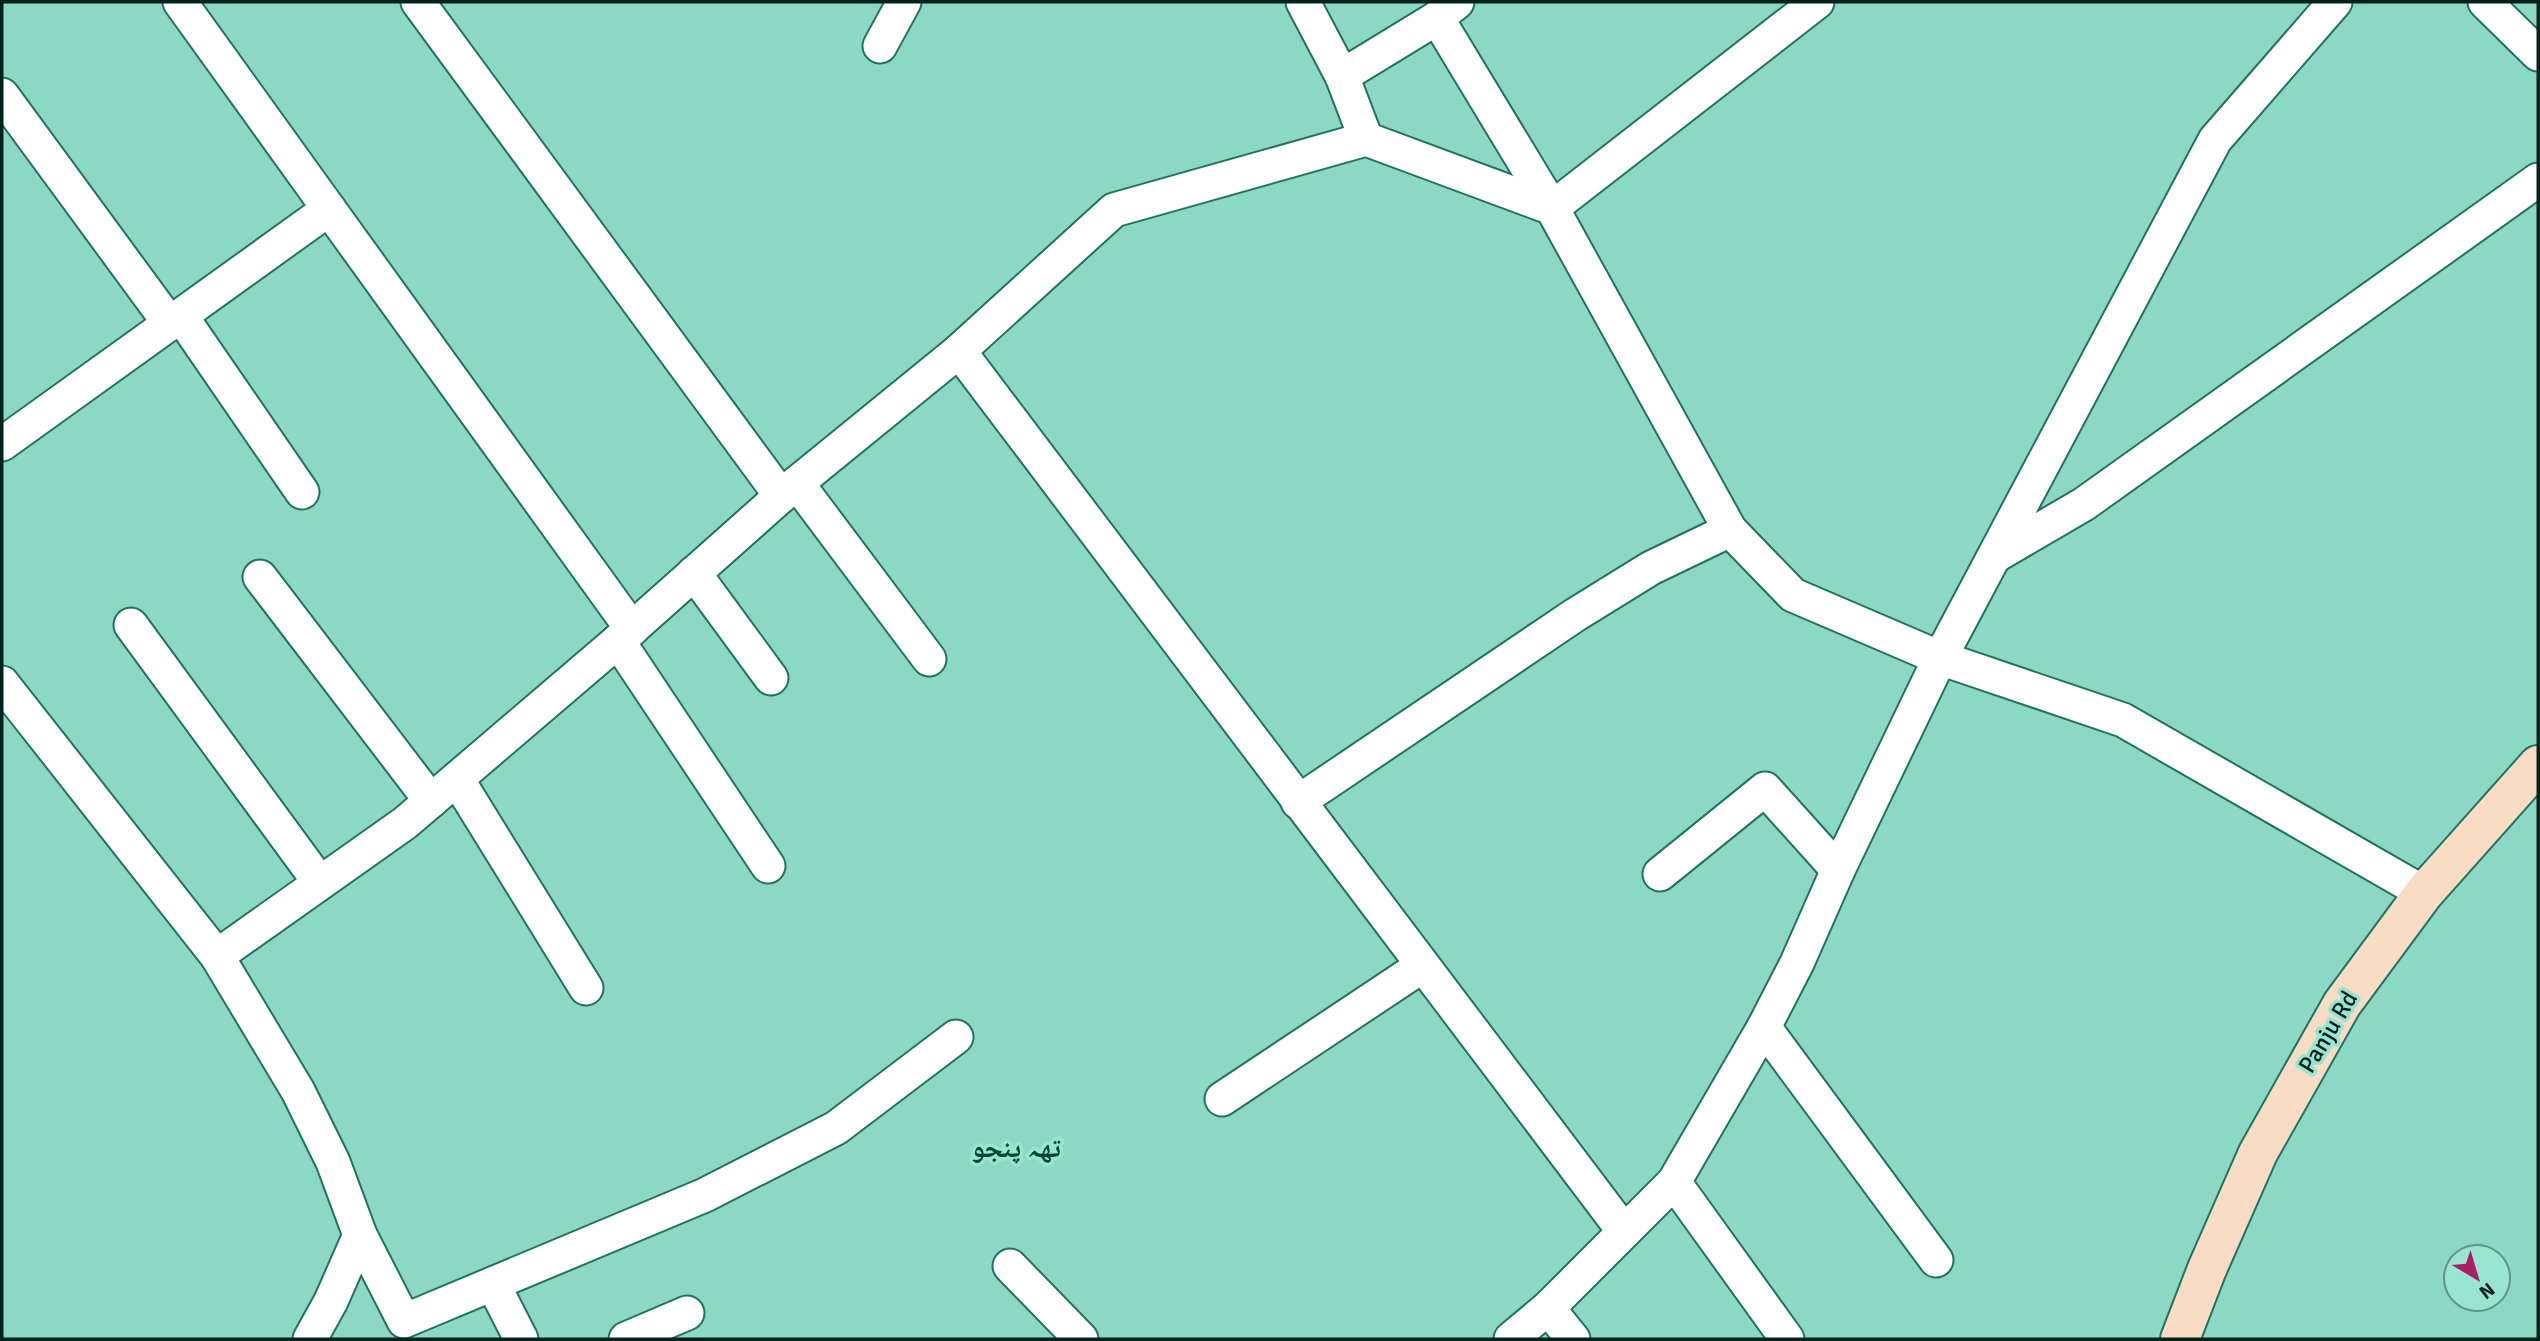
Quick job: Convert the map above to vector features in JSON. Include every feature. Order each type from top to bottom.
[{"type":"street","points":[[180,2],[329,209],[625,635],[768,866]]},
{"type":"street","points":[[418,2],[789,489],[929,659]]},
{"type":"street","points":[[880,46],[904,2]]},
{"type":"street","points":[[1303,2],[1342,76],[1366,139]]},
{"type":"street","points":[[1552,208],[1817,2]]},
{"type":"street","points":[[1511,1339],[1548,1308],[1623,1230],[1674,1182],[1764,1027],[1797,963],[1838,870],[1940,658],[2215,141],[2335,2]]},
{"type":"street","points":[[2485,2],[2538,54]]},
{"type":"street","points":[[1342,76],[1447,10],[1552,208],[1730,530],[1793,595],[1940,658],[2123,720],[2424,893]]},
{"type":"street","points":[[2,94],[175,320],[302,492]]},
{"type":"street","points":[[217,956],[431,801],[625,635],[789,489],[959,351],[1114,210],[1366,139],[1552,208]]},
{"type":"street","points":[[1995,556],[2084,504],[2538,180]]},
{"type":"street","points":[[2,444],[329,209]]},
{"type":"street","points":[[959,351],[1623,1230]]},
{"type":"street","points":[[1298,802],[1575,615],[1651,568],[1730,530]]},
{"type":"street","points":[[694,573],[771,678]]},
{"type":"street","points":[[260,577],[431,801]]},
{"type":"street","points":[[131,625],[320,883]]},
{"type":"street","points":[[2,683],[217,956],[298,1091],[333,1162],[360,1236],[404,1321],[705,1195],[836,1128],[956,1037]]},
{"type":"street","name":"Panju Rd","points":[[2180,1339],[2207,1269],[2258,1153],[2342,1004],[2424,893],[2538,765]]},
{"type":"street","points":[[457,779],[586,988]]},
{"type":"street","points":[[1660,874],[1765,789],[1838,870]]},
{"type":"street","points":[[1222,1099],[1422,966]]},
{"type":"street","points":[[1764,1027],[1936,1259]]},
{"type":"street","points":[[1674,1182],[1787,1339]]},
{"type":"street","points":[[310,1339],[331,1301],[360,1236]]},
{"type":"street","points":[[1010,1266],[1081,1339]]},
{"type":"street","points":[[493,1284],[522,1339]]},
{"type":"street","points":[[1548,1308],[1573,1339]]},
{"type":"street","points":[[626,1339],[687,1313]]},
{"type":"district","name":"تھہ پنجو","points":[[1016,1148]]}]
